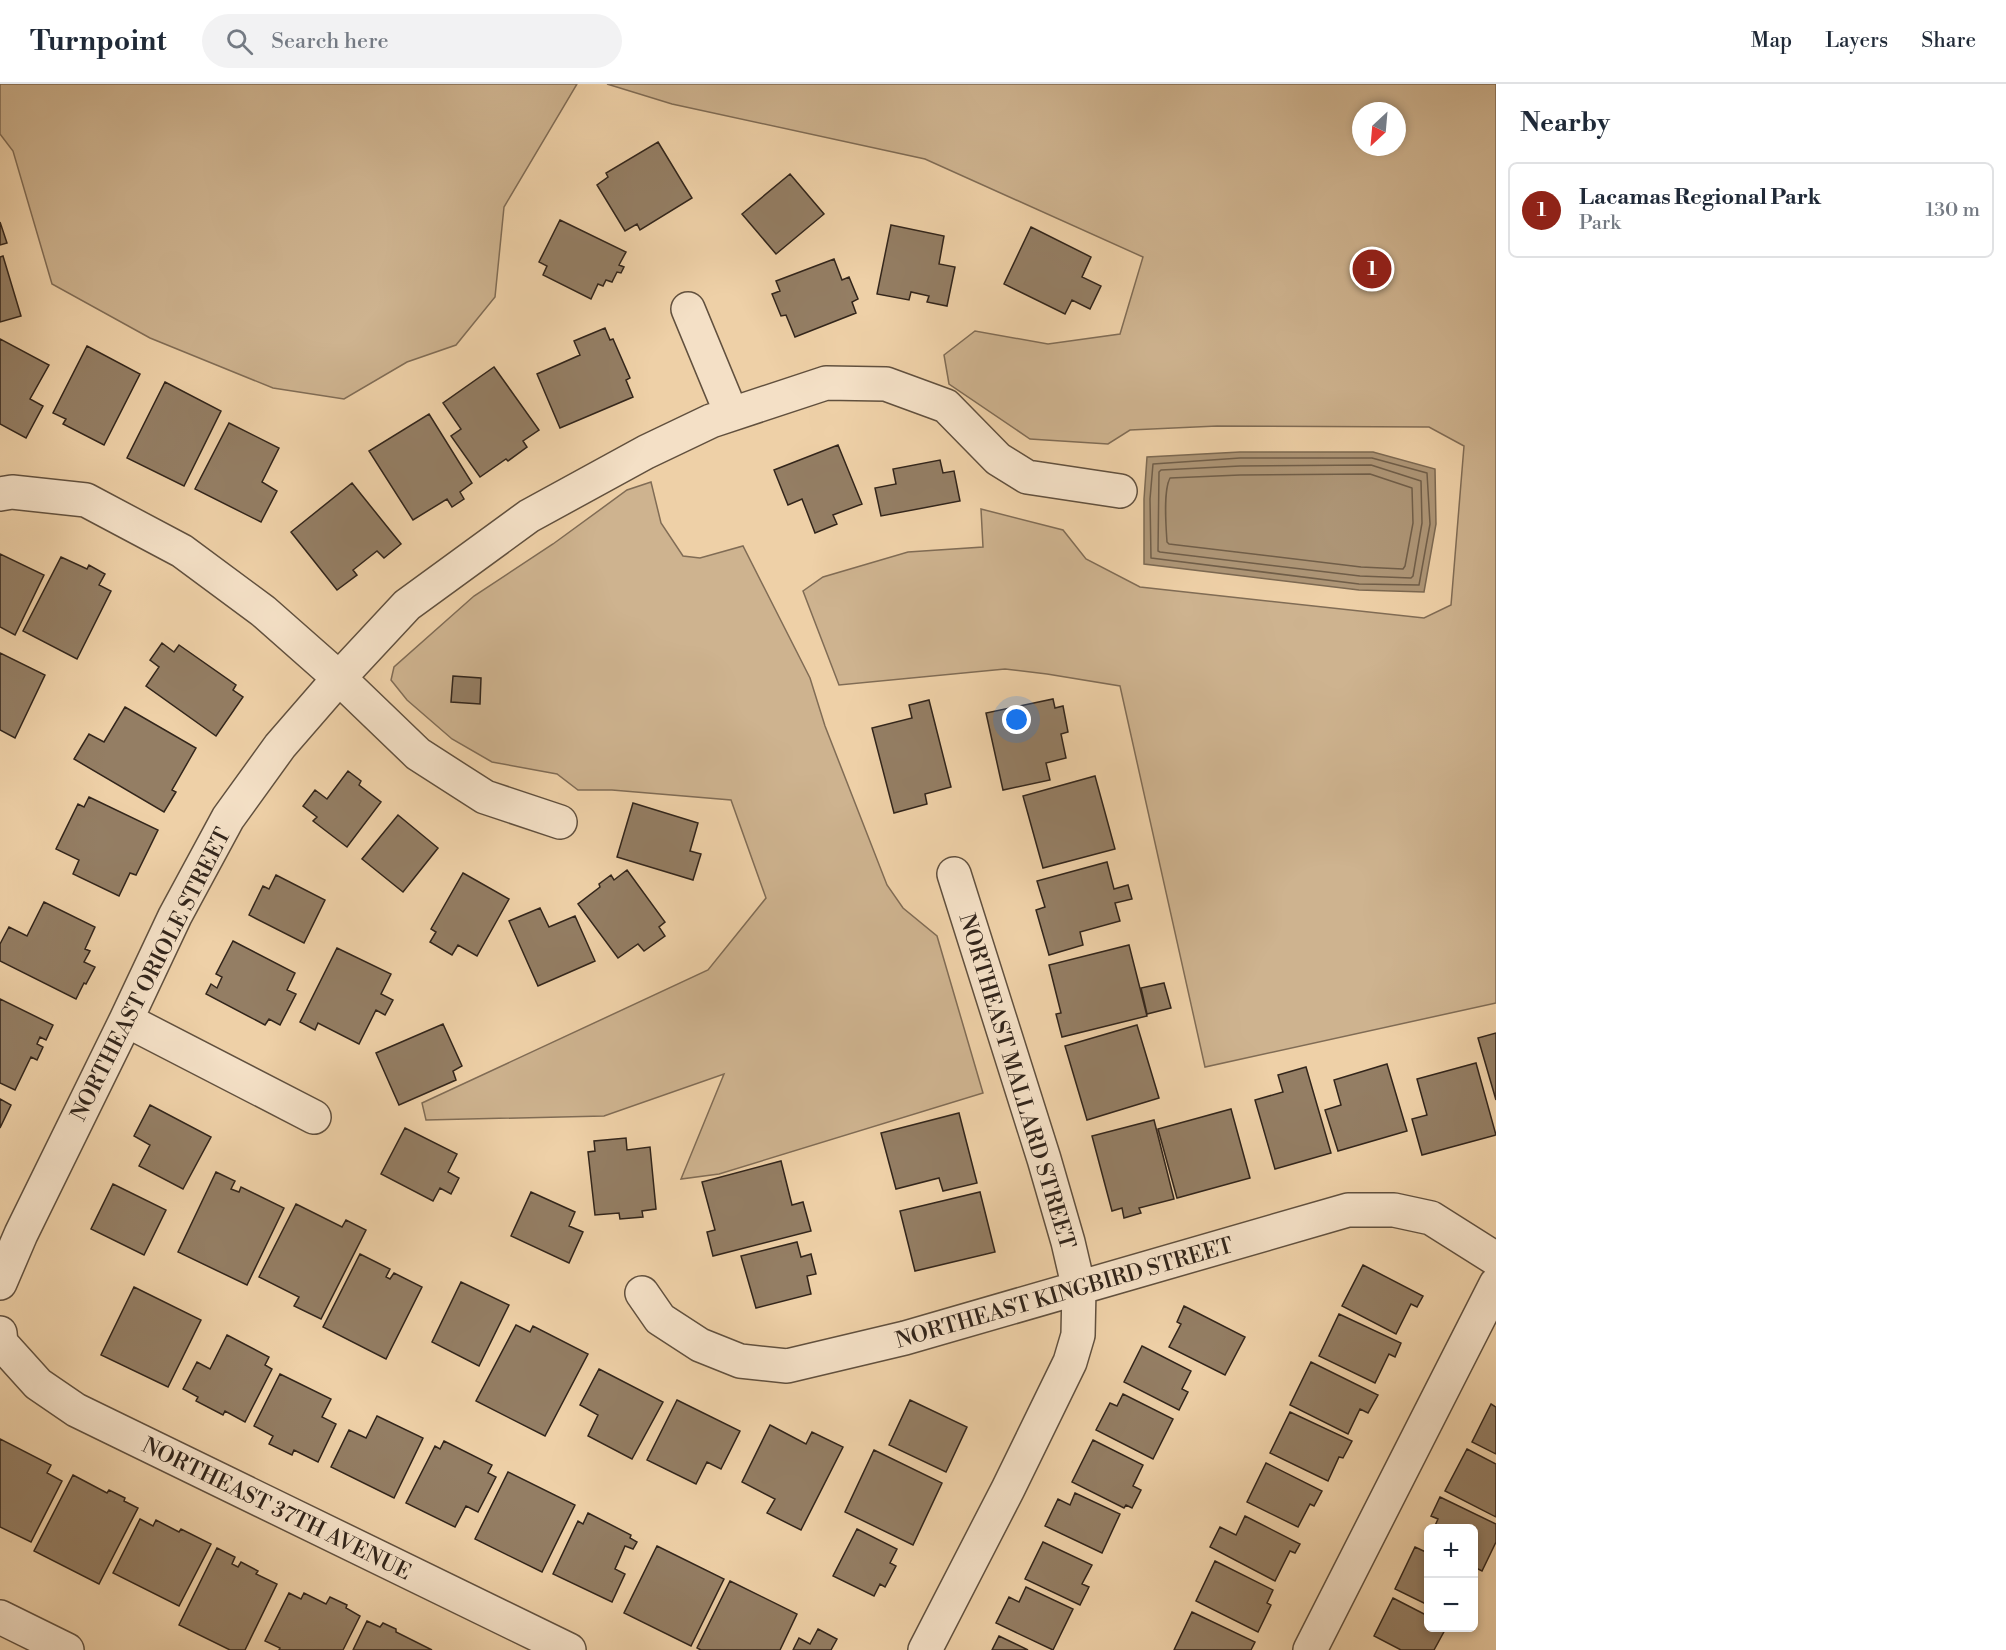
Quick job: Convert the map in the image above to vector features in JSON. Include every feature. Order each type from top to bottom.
[{"type":"street","points":[[688,309],[731,413]]},
{"type":"street","name":"NORTHEAST ORIOLE STREET","points":[[0,1283],[21,1234],[175,916],[228,818],[280,746],[407,605],[529,516],[646,452],[731,413],[826,383],[886,384],[946,406],[998,459],[1027,477],[1120,491]]},
{"type":"street","points":[[0,494],[12,492],[86,500],[182,551],[263,610],[339,678],[418,754],[485,797],[560,822]]},
{"type":"street","name":"NORTHEAST MALLARD STREET","points":[[925,1650],[1070,1362],[1078,1335],[1078,1289],[1068,1242],[954,874]]},
{"type":"street","points":[[126,1020],[314,1117]]},
{"type":"street","name":"NORTHEAST KINGBIRD STREET","points":[[642,1293],[660,1319],[700,1345],[740,1361],[787,1366],[894,1341],[1348,1210],[1394,1210],[1431,1218],[1496,1259]]},
{"type":"street","points":[[1310,1650],[1496,1284]]},
{"type":"street","points":[[0,1333],[1,1343]]},
{"type":"street","name":"NORTHEAST 37TH AVENUE","points":[[1,1343],[38,1384],[76,1410],[569,1650]]},
{"type":"street","points":[[0,1617],[67,1650]]},
{"type":"shaded area","points":[[0,84],[577,84],[504,207],[495,297],[456,345],[407,362],[344,399],[273,388],[150,338],[52,284],[13,151],[0,134]]},
{"type":"shaded area","points":[[607,84],[1496,84],[1496,1003],[1205,1067],[1120,686],[1005,669],[839,685],[803,591],[823,577],[908,552],[983,547],[981,509],[1063,530],[1086,559],[1140,587],[1424,618],[1451,605],[1464,446],[1429,427],[1217,426],[1130,430],[1108,444],[1030,439],[949,384],[944,355],[975,331],[1048,344],[1120,334],[1143,257],[925,159],[672,104]]},
{"type":"shaded area","points":[[651,482],[661,523],[683,556],[700,558],[743,546],[810,678],[825,726],[887,885],[903,908],[937,936],[983,1093],[719,1174],[681,1179],[724,1074],[604,1116],[426,1120],[422,1103],[708,970],[766,898],[731,800],[612,790],[578,790],[557,774],[492,762],[452,739],[407,700],[391,680],[394,667],[474,596],[553,544],[627,490]]},
{"type":"water","points":[[1240,452],[1373,452],[1435,469],[1436,524],[1424,592],[1359,590],[1144,564],[1144,499],[1147,457]]},
{"type":"building","points":[[658,142],[692,198],[640,230],[637,224],[625,231],[597,185],[608,177],[606,173]]},
{"type":"building","points":[[790,174],[824,214],[776,254],[742,214]]},
{"type":"building","points":[[560,220],[626,252],[619,265],[624,267],[621,273],[617,272],[612,282],[606,280],[603,286],[598,284],[591,299],[543,275],[547,266],[539,262]]},
{"type":"building","points":[[0,222],[7,243],[0,245]]},
{"type":"building","points":[[891,225],[944,236],[939,264],[955,267],[947,306],[927,302],[929,296],[911,292],[909,300],[877,294]]},
{"type":"building","points":[[1031,227],[1091,257],[1082,277],[1101,286],[1090,309],[1072,300],[1065,314],[1004,284]]},
{"type":"building","points":[[3,256],[21,316],[0,322],[0,257]]},
{"type":"building","points":[[834,259],[842,280],[849,277],[858,299],[852,302],[856,313],[795,337],[786,315],[781,316],[772,294],[780,291],[776,281]]},
{"type":"building","points":[[605,328],[610,340],[613,339],[630,378],[626,380],[633,397],[560,428],[537,374],[580,355],[574,341]]},
{"type":"building","points":[[0,339],[49,365],[30,399],[43,406],[26,438],[0,424]]},
{"type":"building","points":[[87,346],[140,374],[104,445],[63,424],[66,419],[53,413]]},
{"type":"building","points":[[494,367],[539,430],[523,441],[527,447],[480,477],[451,436],[461,429],[443,403]]},
{"type":"building","points":[[165,382],[221,411],[184,486],[127,458]]},
{"type":"building","points":[[429,414],[472,483],[460,492],[464,499],[452,507],[447,499],[413,520],[369,451]]},
{"type":"building","points":[[229,423],[279,448],[262,482],[277,491],[261,522],[195,489]]},
{"type":"building","points":[[838,445],[862,504],[833,515],[837,524],[815,533],[802,499],[788,505],[774,470]]},
{"type":"building","points":[[940,460],[943,473],[954,471],[960,501],[881,516],[875,488],[896,484],[893,469]]},
{"type":"building","points":[[352,483],[401,544],[384,558],[377,551],[353,570],[357,575],[337,590],[291,532]]},
{"type":"building","points":[[0,554],[44,575],[15,635],[0,627]]},
{"type":"building","points":[[61,557],[87,569],[89,565],[105,574],[99,585],[111,591],[77,659],[23,631]]},
{"type":"building","points":[[162,643],[174,652],[179,645],[236,685],[233,690],[243,697],[216,736],[146,686],[159,667],[150,660]]},
{"type":"building","points":[[0,653],[45,675],[15,738],[0,730]]},
{"type":"building","points":[[453,676],[481,678],[480,704],[451,702]]},
{"type":"building","points":[[1053,699],[1055,708],[1063,706],[1068,732],[1061,734],[1066,758],[1046,763],[1050,780],[1003,790],[986,713]]},
{"type":"building","points":[[929,700],[951,787],[925,794],[927,804],[894,813],[872,728],[912,718],[909,705]]},
{"type":"building","points":[[125,707],[196,748],[172,790],[176,792],[164,812],[74,759],[89,734],[104,742]]},
{"type":"building","points":[[348,771],[361,781],[359,785],[381,802],[347,847],[313,821],[317,817],[303,806],[315,790],[327,799]]},
{"type":"building","points":[[1095,776],[1115,849],[1043,868],[1023,796]]},
{"type":"building","points":[[89,797],[158,830],[136,875],[130,873],[119,896],[73,874],[79,860],[56,849],[78,804],[84,807]]},
{"type":"building","points":[[633,803],[698,823],[690,851],[701,854],[693,880],[617,857]]},
{"type":"building","points":[[398,815],[438,848],[403,892],[362,859]]},
{"type":"building","points":[[1107,862],[1114,889],[1128,885],[1132,899],[1115,903],[1120,921],[1080,932],[1083,945],[1049,955],[1036,910],[1045,907],[1037,881]]},
{"type":"building","points":[[627,870],[665,922],[659,927],[665,936],[644,951],[638,944],[618,958],[578,904],[611,875],[614,880]]},
{"type":"building","points":[[463,873],[509,899],[477,956],[458,945],[452,955],[430,942],[436,932],[431,929]]},
{"type":"building","points":[[276,875],[325,900],[304,943],[249,915],[263,886],[269,889]]},
{"type":"building","points":[[44,902],[95,927],[85,949],[90,951],[84,962],[95,967],[76,999],[0,961],[0,944],[9,927],[27,936]]},
{"type":"building","points":[[540,908],[549,927],[575,916],[595,961],[538,986],[509,921]]},
{"type":"building","points":[[233,941],[295,973],[287,990],[296,994],[280,1025],[269,1019],[265,1025],[206,994],[211,984],[217,988],[222,977],[216,974]]},
{"type":"building","points":[[1129,945],[1147,1016],[1062,1037],[1056,1014],[1061,1013],[1049,965]]},
{"type":"building","points":[[337,948],[391,974],[381,994],[393,1000],[385,1015],[376,1010],[359,1044],[318,1023],[315,1030],[300,1022]]},
{"type":"building","points":[[1164,983],[1171,1008],[1147,1014],[1141,988]]},
{"type":"building","points":[[0,999],[53,1025],[46,1040],[40,1037],[37,1044],[43,1047],[37,1060],[31,1057],[15,1090],[0,1083]]},
{"type":"building","points":[[443,1024],[462,1066],[453,1071],[456,1080],[399,1105],[376,1053]]},
{"type":"building","points":[[1137,1025],[1159,1098],[1087,1120],[1065,1046]]},
{"type":"building","points":[[1496,1033],[1496,1100],[1478,1038]]},
{"type":"building","points":[[1476,1063],[1496,1135],[1422,1155],[1412,1119],[1427,1115],[1417,1079]]},
{"type":"building","points":[[1387,1064],[1407,1131],[1338,1151],[1325,1110],[1341,1105],[1334,1080]]},
{"type":"building","points":[[1306,1067],[1331,1153],[1275,1169],[1255,1100],[1283,1092],[1278,1075]]},
{"type":"building","points":[[0,1099],[11,1105],[0,1128]]},
{"type":"building","points":[[150,1105],[211,1137],[183,1189],[139,1166],[150,1145],[134,1136]]},
{"type":"building","points":[[1231,1109],[1250,1178],[1177,1198],[1158,1129]]},
{"type":"building","points":[[959,1113],[977,1183],[943,1191],[939,1178],[896,1189],[881,1133]]},
{"type":"building","points":[[1154,1120],[1174,1199],[1139,1208],[1141,1213],[1124,1218],[1122,1208],[1112,1211],[1092,1136]]},
{"type":"building","points":[[405,1128],[457,1154],[448,1172],[459,1178],[451,1194],[440,1188],[433,1201],[381,1174]]},
{"type":"building","points":[[626,1138],[627,1150],[650,1147],[656,1209],[642,1211],[643,1217],[620,1219],[619,1213],[595,1215],[588,1152],[595,1151],[594,1141]]},
{"type":"building","points":[[781,1161],[792,1205],[803,1202],[811,1231],[713,1256],[707,1232],[715,1230],[702,1182]]},
{"type":"building","points":[[216,1172],[235,1181],[231,1189],[239,1192],[241,1187],[284,1208],[247,1285],[178,1252]]},
{"type":"building","points":[[113,1184],[166,1210],[144,1255],[91,1229]]},
{"type":"building","points":[[531,1192],[575,1212],[569,1226],[583,1232],[569,1263],[511,1236]]},
{"type":"building","points":[[980,1192],[995,1252],[915,1271],[900,1211]]},
{"type":"building","points":[[296,1204],[342,1227],[346,1220],[366,1230],[321,1319],[294,1306],[299,1297],[259,1277]]},
{"type":"building","points":[[797,1242],[801,1257],[811,1254],[816,1274],[807,1276],[811,1294],[756,1308],[741,1256]]},
{"type":"building","points":[[360,1254],[390,1269],[386,1277],[390,1279],[394,1273],[422,1287],[386,1359],[323,1327]]},
{"type":"building","points":[[1363,1265],[1423,1296],[1417,1307],[1411,1304],[1396,1334],[1342,1306]]},
{"type":"building","points":[[461,1282],[509,1305],[479,1366],[432,1342]]},
{"type":"building","points":[[134,1287],[201,1320],[168,1387],[101,1355]]},
{"type":"building","points":[[1184,1306],[1245,1337],[1225,1375],[1169,1347],[1181,1324],[1177,1322]]},
{"type":"building","points":[[1339,1314],[1401,1343],[1395,1357],[1389,1354],[1375,1383],[1319,1356]]},
{"type":"building","points":[[516,1325],[530,1332],[533,1326],[588,1354],[545,1436],[476,1401]]},
{"type":"building","points":[[227,1335],[269,1357],[265,1365],[272,1369],[245,1422],[225,1411],[223,1415],[196,1401],[198,1397],[183,1389],[197,1362],[210,1369]]},
{"type":"building","points":[[1142,1346],[1191,1371],[1182,1389],[1188,1392],[1179,1410],[1124,1382]]},
{"type":"building","points":[[1311,1362],[1378,1395],[1368,1413],[1360,1409],[1348,1434],[1290,1405]]},
{"type":"building","points":[[599,1369],[663,1402],[632,1459],[588,1436],[598,1415],[580,1405]]},
{"type":"building","points":[[280,1374],[331,1399],[322,1417],[336,1424],[318,1462],[294,1450],[292,1455],[269,1444],[273,1436],[254,1426]]},
{"type":"building","points":[[1123,1394],[1173,1419],[1153,1459],[1096,1430],[1110,1403],[1117,1406]]},
{"type":"building","points":[[677,1400],[740,1431],[721,1469],[707,1462],[696,1484],[647,1460]]},
{"type":"building","points":[[910,1400],[967,1427],[946,1472],[889,1445]]},
{"type":"building","points":[[1491,1404],[1496,1407],[1496,1454],[1472,1442]]},
{"type":"building","points":[[1290,1412],[1352,1441],[1343,1458],[1339,1457],[1328,1481],[1270,1453]]},
{"type":"building","points":[[377,1416],[423,1438],[394,1498],[331,1467],[349,1430],[366,1438]]},
{"type":"building","points":[[770,1425],[806,1444],[812,1432],[843,1447],[801,1530],[767,1513],[775,1499],[742,1482]]},
{"type":"building","points":[[0,1439],[51,1465],[47,1473],[62,1481],[31,1542],[0,1527]]},
{"type":"building","points":[[1093,1440],[1143,1465],[1133,1486],[1141,1490],[1132,1508],[1126,1505],[1124,1508],[1072,1482]]},
{"type":"building","points":[[444,1441],[492,1465],[488,1473],[496,1477],[478,1512],[466,1506],[455,1527],[406,1503],[435,1446],[440,1449]]},
{"type":"building","points":[[1467,1449],[1496,1464],[1496,1517],[1445,1491]]},
{"type":"building","points":[[874,1450],[942,1483],[913,1545],[845,1512]]},
{"type":"building","points":[[1266,1463],[1322,1491],[1314,1506],[1310,1504],[1298,1527],[1247,1502]]},
{"type":"building","points":[[508,1472],[575,1505],[542,1572],[475,1539]]},
{"type":"building","points":[[73,1475],[107,1493],[109,1490],[125,1498],[124,1501],[138,1508],[99,1584],[34,1551]]},
{"type":"building","points":[[1075,1493],[1120,1514],[1102,1553],[1045,1526],[1058,1499],[1070,1505]]},
{"type":"building","points":[[1440,1497],[1496,1524],[1496,1542],[1482,1571],[1478,1569],[1478,1524],[1436,1524],[1438,1519],[1431,1516]]},
{"type":"building","points":[[588,1513],[631,1535],[630,1538],[637,1542],[633,1549],[625,1546],[615,1569],[625,1574],[612,1602],[553,1574],[578,1521],[583,1524]]},
{"type":"building","points":[[1245,1516],[1300,1544],[1295,1553],[1290,1551],[1275,1581],[1210,1547],[1220,1527],[1236,1535]]},
{"type":"building","points":[[140,1519],[153,1526],[156,1520],[211,1544],[179,1606],[113,1573]]},
{"type":"building","points":[[857,1529],[897,1549],[890,1563],[896,1566],[885,1587],[880,1584],[874,1596],[833,1576]]},
{"type":"building","points":[[1043,1542],[1092,1565],[1082,1584],[1089,1587],[1080,1605],[1025,1579]]},
{"type":"building","points":[[657,1546],[724,1579],[691,1646],[624,1613]]},
{"type":"building","points":[[1415,1547],[1424,1551],[1424,1603],[1395,1589]]},
{"type":"building","points":[[217,1548],[235,1557],[232,1564],[238,1567],[241,1562],[258,1571],[256,1574],[277,1584],[245,1650],[230,1650],[179,1625]]},
{"type":"building","points":[[1215,1561],[1273,1590],[1267,1603],[1271,1605],[1258,1632],[1196,1601]]},
{"type":"building","points":[[730,1581],[797,1614],[780,1650],[701,1650],[697,1648]]},
{"type":"building","points":[[1026,1587],[1073,1609],[1053,1650],[996,1623],[1009,1597],[1019,1602]]},
{"type":"building","points":[[289,1593],[301,1599],[304,1593],[326,1604],[330,1597],[347,1605],[346,1608],[360,1616],[343,1650],[279,1650],[280,1648],[265,1641]]},
{"type":"building","points":[[1393,1598],[1424,1614],[1424,1632],[1444,1632],[1434,1650],[1401,1650],[1374,1636]]},
{"type":"building","points":[[1192,1612],[1255,1642],[1251,1650],[1174,1650]]},
{"type":"building","points":[[367,1621],[380,1627],[383,1623],[432,1650],[353,1650]]},
{"type":"building","points":[[818,1629],[837,1639],[831,1650],[793,1650],[799,1638],[810,1644]]},
{"type":"building","points":[[999,1636],[1028,1650],[992,1650]]},
{"type":"place","name":"Lacamas Regional Park","points":[[1372,269]]}]
